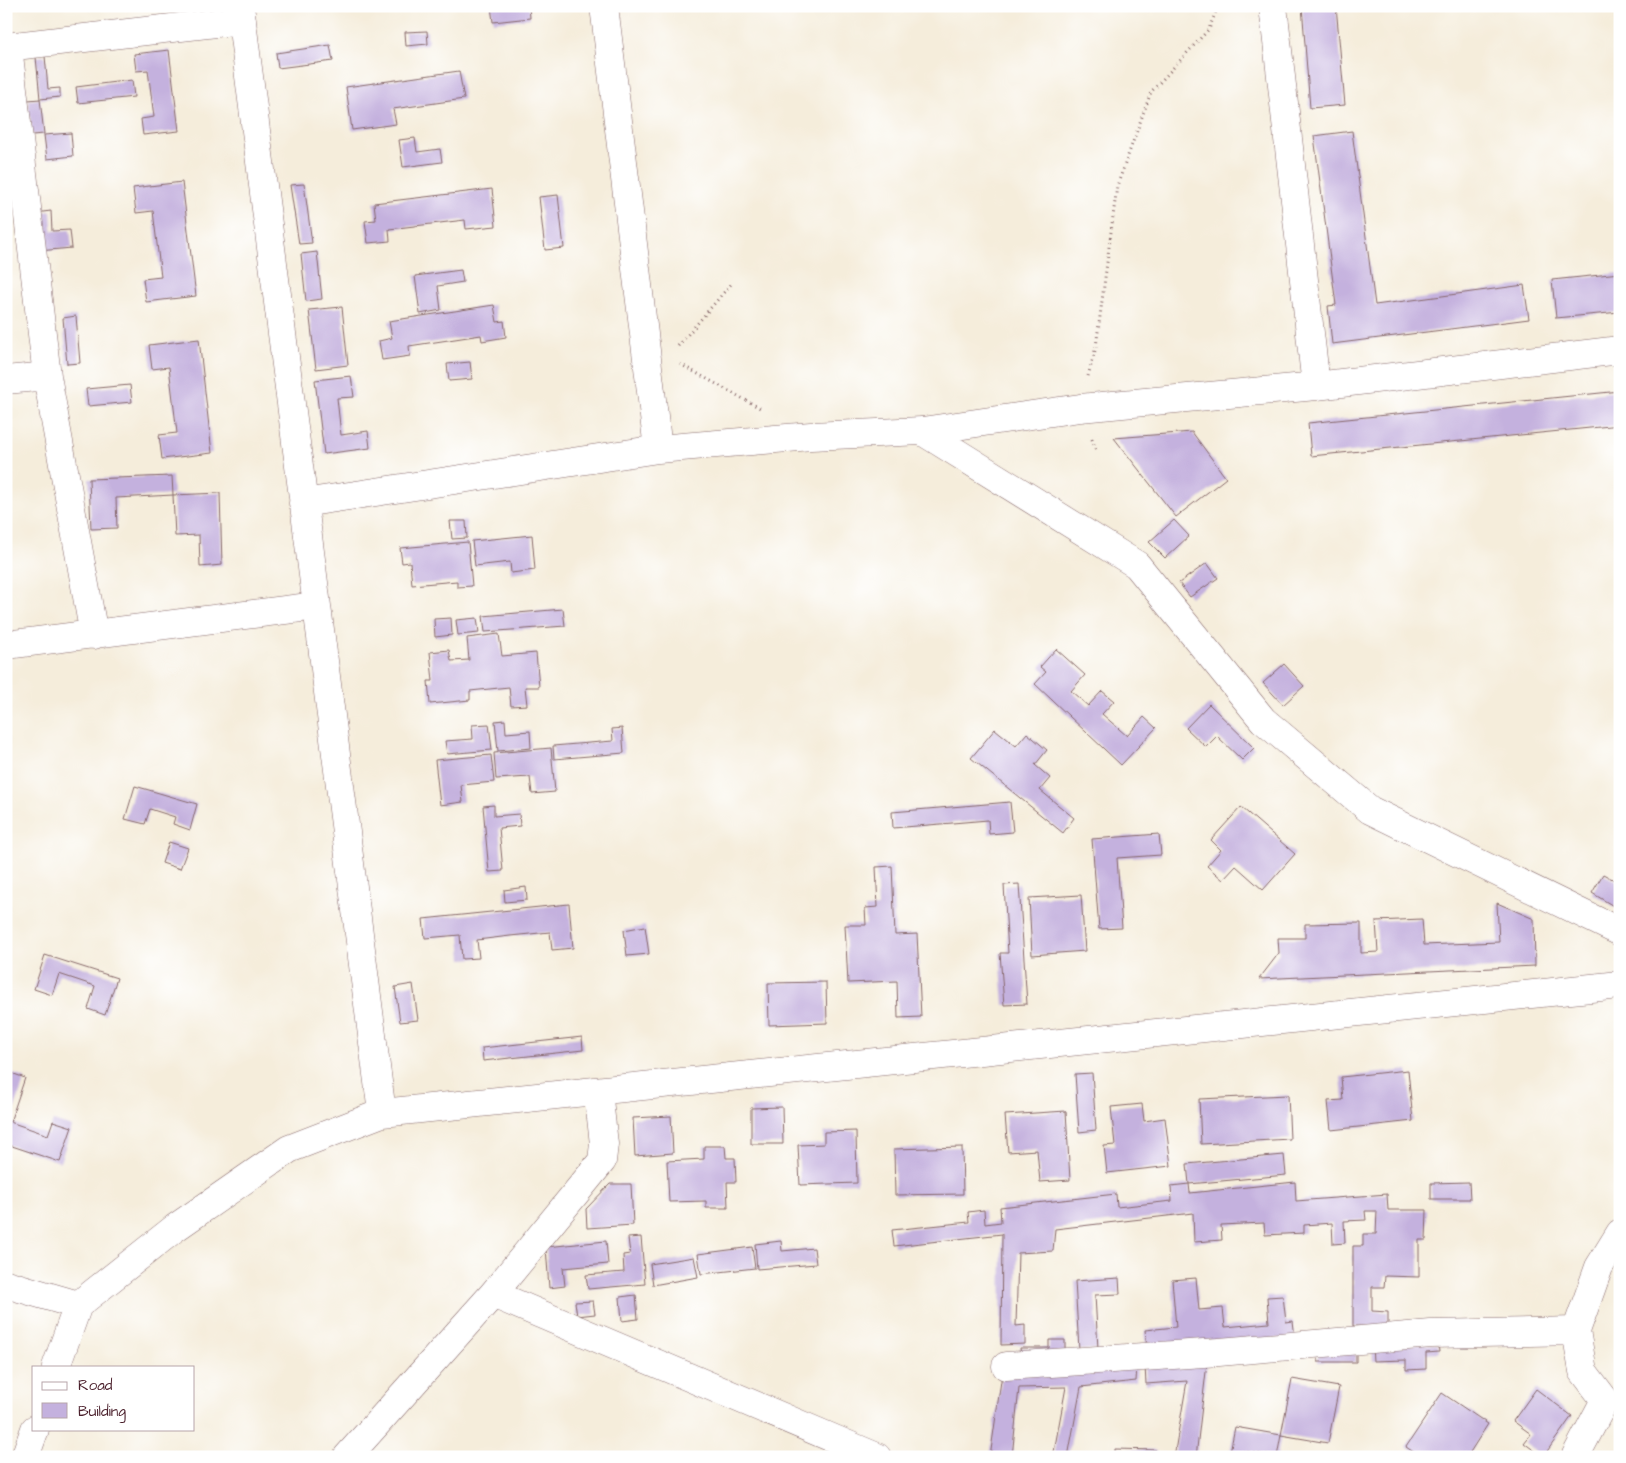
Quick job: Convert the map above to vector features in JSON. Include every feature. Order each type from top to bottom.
[{"type":"street","points":[[604,6],[658,449]]},
{"type":"street","points":[[1273,6],[1316,386]]},
{"type":"street","points":[[94,635],[47,376],[7,47],[241,13],[382,1113]]},
{"type":"street","points":[[303,503],[658,449],[811,436],[922,432],[1080,408],[1316,386],[1620,350]]},
{"type":"street","points":[[6,380],[47,376]]},
{"type":"street","points":[[922,432],[1137,565],[1263,720],[1370,810],[1620,932]]},
{"type":"street","points":[[6,645],[317,606]]},
{"type":"street","points":[[56,1366],[78,1305],[175,1228],[290,1149],[382,1113],[1620,985]]},
{"type":"street","points":[[347,1457],[494,1294],[602,1161],[604,1144],[598,1091]]},
{"type":"street","points":[[1575,1457],[1605,1400],[1583,1371],[1576,1331],[1599,1267],[1620,1234]]},
{"type":"street","points":[[6,1284],[78,1305]]},
{"type":"street","points":[[494,1294],[877,1457]]},
{"type":"street","points":[[1006,1366],[1219,1352],[1432,1334],[1576,1331]]},
{"type":"street","points":[[25,1457],[35,1430]]},
{"type":"path","points":[[1080,408],[1096,347],[1117,186],[1151,92],[1209,28],[1218,6]]},
{"type":"path","points":[[674,350],[732,283]]},
{"type":"path","points":[[676,362],[760,408]]},
{"type":"building","points":[[491,6],[529,6],[530,18],[493,22]]},
{"type":"building","points":[[1302,6],[1336,6],[1345,105],[1310,108]]},
{"type":"building","points":[[427,31],[428,44],[406,46],[405,32]]},
{"type":"building","points":[[330,45],[333,61],[278,68],[276,53]]},
{"type":"building","points":[[169,50],[179,131],[143,135],[141,119],[154,117],[148,70],[136,71],[134,54]]},
{"type":"building","points":[[45,56],[48,89],[60,88],[60,97],[40,99],[36,57]]},
{"type":"building","points":[[459,71],[464,99],[393,109],[396,124],[352,130],[346,87]]},
{"type":"building","points":[[132,80],[134,97],[78,103],[76,87]]},
{"type":"building","points":[[40,99],[44,134],[32,135],[28,100]]},
{"type":"building","points":[[1352,131],[1375,305],[1524,285],[1529,319],[1332,344],[1328,306],[1336,305],[1314,136]]},
{"type":"building","points":[[71,133],[73,156],[47,159],[44,135]]},
{"type":"building","points":[[415,138],[417,152],[440,149],[442,162],[403,167],[399,140]]},
{"type":"building","points":[[182,182],[196,296],[146,302],[143,279],[161,277],[153,211],[136,213],[133,188]]},
{"type":"building","points":[[304,184],[312,243],[299,244],[290,185]]},
{"type":"building","points":[[492,189],[496,226],[466,229],[465,220],[389,229],[390,241],[368,243],[365,221],[376,220],[374,203]]},
{"type":"building","points":[[558,195],[564,248],[545,250],[539,197]]},
{"type":"building","points":[[51,211],[52,231],[70,230],[72,248],[38,251],[35,213]]},
{"type":"building","points":[[317,252],[322,299],[306,301],[301,254]]},
{"type":"building","points":[[461,270],[463,282],[438,286],[441,310],[420,314],[415,276]]},
{"type":"building","points":[[1620,273],[1620,312],[1556,318],[1552,280]]},
{"type":"building","points":[[494,305],[497,322],[504,321],[506,337],[482,341],[481,335],[409,346],[410,356],[382,360],[379,341],[392,338],[389,321]]},
{"type":"building","points":[[342,307],[348,365],[316,369],[309,310]]},
{"type":"building","points":[[76,316],[80,363],[67,364],[63,318]]},
{"type":"building","points":[[199,339],[212,453],[162,459],[159,435],[177,433],[169,367],[152,369],[149,345]]},
{"type":"building","points":[[470,362],[472,379],[449,381],[447,364]]},
{"type":"building","points":[[351,376],[354,397],[337,398],[341,435],[368,431],[370,448],[324,454],[315,380]]},
{"type":"building","points":[[130,385],[132,402],[88,406],[86,389]]},
{"type":"building","points":[[1620,391],[1620,425],[1311,456],[1308,423]]},
{"type":"building","points":[[1192,432],[1226,478],[1176,517],[1114,438]]},
{"type":"building","points":[[172,476],[173,495],[116,498],[117,528],[91,529],[89,479]]},
{"type":"building","points":[[220,493],[222,565],[200,567],[199,535],[175,536],[173,495]]},
{"type":"building","points":[[1174,520],[1189,536],[1165,558],[1149,542]]},
{"type":"building","points":[[450,521],[466,521],[467,538],[452,539]]},
{"type":"building","points":[[532,535],[535,570],[511,573],[510,562],[475,566],[472,541]]},
{"type":"building","points":[[468,542],[472,586],[457,587],[457,581],[412,585],[410,562],[402,563],[400,548]]},
{"type":"building","points":[[1207,563],[1218,578],[1190,597],[1179,583]]},
{"type":"building","points":[[563,609],[565,626],[485,632],[483,616]]},
{"type":"building","points":[[451,618],[452,635],[435,637],[434,619]]},
{"type":"building","points":[[477,618],[479,633],[458,635],[456,620]]},
{"type":"building","points":[[499,634],[502,656],[536,653],[539,687],[525,687],[527,705],[511,706],[509,687],[470,691],[470,700],[430,704],[428,681],[433,681],[430,652],[449,650],[451,661],[469,660],[467,638]]},
{"type":"building","points":[[1056,649],[1085,675],[1071,691],[1088,706],[1102,691],[1114,701],[1102,714],[1127,736],[1144,717],[1156,728],[1121,765],[1035,684],[1046,672],[1040,667]]},
{"type":"building","points":[[1284,664],[1304,686],[1283,705],[1263,683]]},
{"type":"building","points":[[1209,704],[1254,748],[1242,760],[1217,736],[1206,747],[1186,728]]},
{"type":"building","points":[[505,720],[506,733],[530,731],[531,748],[498,751],[495,721]]},
{"type":"building","points":[[489,724],[492,750],[447,754],[445,741],[473,739],[472,725]]},
{"type":"building","points":[[622,728],[624,753],[554,759],[553,746],[613,741],[612,729]]},
{"type":"building","points":[[995,729],[1016,746],[1027,733],[1047,750],[1035,765],[1050,778],[1040,790],[1074,818],[1063,833],[971,758]]},
{"type":"building","points":[[551,748],[555,792],[532,794],[530,777],[496,779],[494,753]]},
{"type":"building","points":[[491,755],[494,782],[461,785],[463,802],[440,805],[435,760]]},
{"type":"building","points":[[135,786],[197,804],[190,830],[173,824],[175,817],[150,809],[145,824],[125,819]]},
{"type":"building","points":[[1010,802],[1013,832],[989,834],[988,820],[893,828],[892,812]]},
{"type":"building","points":[[494,805],[494,816],[519,814],[520,826],[499,828],[503,871],[489,872],[483,806]]},
{"type":"building","points":[[1241,807],[1295,854],[1263,890],[1236,866],[1223,880],[1207,866],[1221,850],[1211,840]]},
{"type":"building","points":[[1159,834],[1161,855],[1117,858],[1122,928],[1099,929],[1092,839]]},
{"type":"building","points":[[169,842],[188,848],[180,869],[162,863]]},
{"type":"building","points":[[892,866],[895,935],[917,934],[921,1017],[898,1018],[897,981],[848,983],[845,925],[866,925],[865,908],[878,907],[876,867]]},
{"type":"building","points":[[1603,874],[1620,883],[1620,910],[1592,893]]},
{"type":"building","points":[[1019,884],[1027,1004],[1004,1005],[1000,953],[1008,953],[1004,885]]},
{"type":"building","points":[[526,887],[527,900],[505,902],[504,890]]},
{"type":"building","points":[[1081,895],[1085,951],[1032,955],[1029,898]]},
{"type":"building","points":[[1497,903],[1534,919],[1535,966],[1259,979],[1279,953],[1278,938],[1305,938],[1305,924],[1361,923],[1361,953],[1378,952],[1376,921],[1422,919],[1424,945],[1499,942]]},
{"type":"building","points":[[569,904],[573,948],[552,950],[550,932],[477,940],[479,958],[462,959],[460,935],[425,938],[423,919]]},
{"type":"building","points":[[645,926],[649,954],[627,956],[624,930]]},
{"type":"building","points":[[45,955],[117,978],[105,1015],[88,1009],[95,986],[59,974],[52,995],[34,989]]},
{"type":"building","points":[[826,982],[827,1023],[769,1025],[768,983]]},
{"type":"building","points":[[413,984],[418,1020],[400,1022],[395,987]]},
{"type":"building","points":[[582,1037],[583,1050],[483,1061],[482,1048]]},
{"type":"building","points":[[1408,1070],[1413,1121],[1331,1130],[1328,1101],[1343,1100],[1341,1077]]},
{"type":"building","points":[[6,1071],[25,1078],[10,1122],[48,1135],[53,1121],[72,1127],[60,1162],[6,1144]]},
{"type":"building","points":[[1092,1073],[1096,1130],[1079,1132],[1075,1074]]},
{"type":"building","points":[[1288,1095],[1290,1139],[1201,1144],[1199,1099]]},
{"type":"building","points":[[1142,1104],[1144,1121],[1165,1118],[1171,1166],[1107,1173],[1104,1146],[1115,1145],[1111,1107]]},
{"type":"building","points":[[782,1107],[783,1144],[751,1144],[751,1108]]},
{"type":"building","points":[[1066,1111],[1070,1180],[1040,1182],[1037,1150],[1008,1152],[1005,1115]]},
{"type":"building","points":[[671,1116],[673,1153],[635,1156],[633,1118]]},
{"type":"building","points":[[856,1131],[857,1183],[800,1185],[798,1145],[824,1144],[824,1132]]},
{"type":"building","points":[[704,1146],[725,1146],[726,1158],[735,1158],[736,1182],[727,1182],[728,1208],[706,1208],[706,1201],[669,1202],[667,1161],[704,1159]]},
{"type":"building","points":[[962,1147],[963,1194],[895,1195],[894,1149]]},
{"type":"building","points":[[1284,1155],[1286,1175],[1189,1184],[1187,1164]]},
{"type":"building","points":[[1295,1182],[1296,1201],[1387,1194],[1388,1210],[1427,1210],[1426,1240],[1419,1240],[1419,1277],[1385,1276],[1384,1287],[1372,1287],[1372,1311],[1388,1312],[1388,1327],[1353,1326],[1353,1246],[1363,1246],[1363,1234],[1376,1234],[1377,1211],[1365,1211],[1366,1220],[1344,1221],[1345,1243],[1333,1244],[1332,1223],[1304,1225],[1304,1233],[1265,1235],[1264,1223],[1221,1225],[1222,1240],[1194,1242],[1193,1213],[1055,1229],[1053,1251],[1018,1253],[1016,1326],[1025,1325],[1025,1344],[1001,1345],[1002,1234],[894,1246],[892,1230],[969,1222],[968,1212],[984,1210],[985,1224],[1001,1222],[1000,1207],[1116,1194],[1117,1207],[1172,1201],[1171,1186],[1189,1184],[1190,1193]]},
{"type":"building","points":[[1469,1182],[1470,1199],[1431,1199],[1431,1183]]},
{"type":"building","points":[[610,1184],[631,1184],[633,1225],[587,1228],[586,1209]]},
{"type":"building","points":[[641,1237],[645,1284],[588,1289],[586,1275],[624,1272],[623,1255],[630,1254],[628,1238]]},
{"type":"building","points":[[606,1241],[608,1264],[563,1268],[565,1286],[549,1288],[546,1247]]},
{"type":"building","points":[[781,1241],[782,1251],[814,1248],[816,1264],[757,1269],[755,1244]]},
{"type":"building","points":[[752,1247],[755,1268],[701,1274],[698,1254]]},
{"type":"building","points":[[694,1257],[698,1277],[653,1285],[650,1264]]},
{"type":"building","points":[[1119,1278],[1120,1294],[1095,1295],[1098,1349],[1079,1350],[1075,1281]]},
{"type":"building","points":[[1196,1278],[1199,1310],[1223,1308],[1225,1327],[1269,1323],[1267,1297],[1283,1296],[1286,1322],[1293,1321],[1295,1337],[1147,1349],[1145,1330],[1176,1327],[1172,1280]]},
{"type":"building","points":[[636,1295],[638,1319],[622,1321],[620,1297]]},
{"type":"building","points":[[593,1301],[595,1314],[577,1316],[575,1302]]},
{"type":"building","points":[[1049,1340],[1065,1340],[1065,1356],[1021,1357],[1020,1348],[1049,1348]]},
{"type":"building","points":[[1438,1344],[1439,1352],[1426,1353],[1426,1369],[1406,1370],[1406,1360],[1373,1361],[1372,1346]]},
{"type":"building","points":[[1319,1348],[1356,1349],[1356,1362],[1318,1362]]},
{"type":"building","points":[[1207,1363],[1196,1457],[1174,1457],[1187,1381],[1146,1384],[1145,1366]]},
{"type":"building","points":[[1137,1364],[1136,1381],[1081,1387],[1068,1457],[1053,1457],[1066,1387],[1019,1388],[1012,1457],[990,1457],[1002,1374]]},
{"type":"building","points":[[1292,1379],[1339,1387],[1328,1443],[1281,1435]]},
{"type":"building","points":[[1536,1389],[1572,1416],[1543,1457],[1524,1443],[1531,1434],[1513,1421]]},
{"type":"building","points":[[1442,1393],[1488,1424],[1467,1457],[1421,1457],[1406,1447]]},
{"type":"building","points":[[1235,1427],[1281,1435],[1277,1457],[1243,1451],[1242,1457],[1229,1457]]},
{"type":"building","points":[[1115,1449],[1156,1450],[1156,1457],[1115,1457]]}]
